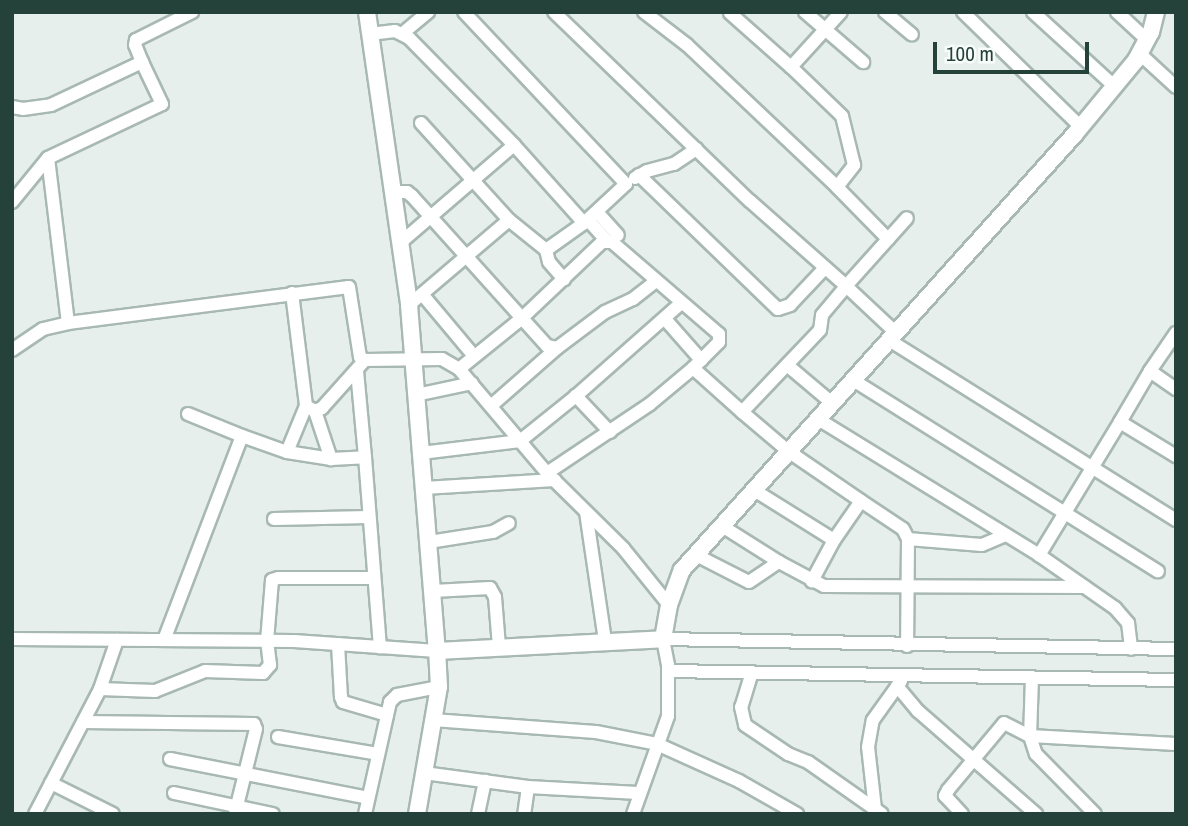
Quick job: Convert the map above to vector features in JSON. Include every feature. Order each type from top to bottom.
[{"type":"street","points":[[12,201],[48,159],[162,104],[135,46],[136,40],[192,12]]},
{"type":"street","points":[[367,12],[400,243],[416,300],[413,359],[439,687],[417,814]]},
{"type":"street","points":[[370,34],[402,33],[428,12]]},
{"type":"street","points":[[464,12],[626,184]]},
{"type":"street","points":[[554,12],[696,149],[846,286],[892,336],[1092,469],[1176,520]]},
{"type":"street","points":[[643,12],[687,45],[888,239]]},
{"type":"street","points":[[805,12],[863,62]]},
{"type":"street","points":[[791,68],[841,12]]},
{"type":"street","points":[[885,12],[912,35]]},
{"type":"street","points":[[963,12],[1081,127]]},
{"type":"street","points":[[1033,12],[1114,86]]},
{"type":"street","points":[[1117,12],[1176,87]]},
{"type":"street","points":[[633,814],[669,709],[668,605],[682,570],[1081,127],[1143,47],[1156,12]]},
{"type":"street","points":[[730,13],[842,116],[854,164],[837,187]]},
{"type":"street","points":[[402,33],[589,218],[721,338],[697,364],[650,404],[551,477],[424,488]]},
{"type":"street","points":[[12,107],[23,109],[51,105],[142,62]]},
{"type":"street","points":[[421,123],[509,220],[546,250],[550,262],[564,279]]},
{"type":"street","points":[[400,243],[514,145]]},
{"type":"street","points":[[546,250],[639,175],[674,164],[696,149]]},
{"type":"street","points":[[48,159],[68,323]]},
{"type":"street","points":[[639,175],[778,309],[790,305],[825,268]]},
{"type":"street","points":[[392,192],[407,192],[521,319],[547,346],[557,348]]},
{"type":"street","points":[[742,412],[820,330],[822,315],[907,218]]},
{"type":"street","points":[[416,300],[509,220]]},
{"type":"street","points":[[459,369],[521,319],[612,238]]},
{"type":"street","points":[[492,405],[557,348],[605,312],[633,299],[656,281]]},
{"type":"street","points":[[12,351],[43,329],[68,323],[349,287],[361,365],[369,517],[380,647]]},
{"type":"street","points":[[292,293],[310,408],[331,459]]},
{"type":"street","points":[[416,300],[474,356]]},
{"type":"street","points":[[421,453],[520,441],[576,396],[681,303]]},
{"type":"street","points":[[665,318],[697,364],[742,412],[788,451],[903,529],[908,539],[907,646]]},
{"type":"street","points":[[1039,555],[1176,332]]},
{"type":"street","points":[[310,408],[322,408],[361,365],[413,359],[442,359],[459,369],[472,383],[551,477],[630,555],[668,605]]},
{"type":"street","points":[[788,365],[832,403]]},
{"type":"street","points":[[1150,371],[1176,389]]},
{"type":"street","points":[[853,380],[1158,571]]},
{"type":"street","points":[[416,395],[472,383]]},
{"type":"street","points":[[576,396],[610,432]]},
{"type":"street","points":[[287,452],[310,408]]},
{"type":"street","points":[[188,414],[287,452],[331,459],[365,457]]},
{"type":"street","points":[[818,419],[1039,555],[1115,608],[1128,623],[1131,649]]},
{"type":"street","points":[[1120,422],[1176,456]]},
{"type":"street","points":[[164,640],[242,436]]},
{"type":"street","points":[[754,490],[834,540]]},
{"type":"street","points":[[812,581],[834,540],[861,501]]},
{"type":"street","points":[[586,512],[605,640]]},
{"type":"street","points":[[274,519],[369,517]]},
{"type":"street","points":[[429,542],[493,532],[509,523]]},
{"type":"street","points":[[722,526],[779,562],[824,586],[1085,587]]},
{"type":"street","points":[[908,539],[982,545],[1006,535]]},
{"type":"street","points":[[696,555],[749,582],[779,562]]},
{"type":"street","points":[[100,689],[155,691],[205,671],[263,673],[270,665],[267,641],[272,580],[374,578]]},
{"type":"street","points":[[433,591],[490,588],[495,597],[499,647]]},
{"type":"street","points":[[12,639],[267,641],[437,651],[605,640],[667,657],[752,672],[901,680],[1032,677],[1176,680]]},
{"type":"street","points":[[35,814],[100,689],[117,640]]},
{"type":"street","points":[[338,644],[341,698],[344,702],[387,715]]},
{"type":"street","points":[[667,657],[907,646],[1176,649]]},
{"type":"street","points":[[752,672],[741,707],[745,725],[878,811]]},
{"type":"street","points":[[1032,677],[1030,736],[1035,754],[1080,808],[1095,814]]},
{"type":"street","points":[[901,680],[910,704],[1036,814]]},
{"type":"street","points":[[878,811],[868,747],[873,720],[901,680]]},
{"type":"street","points":[[365,814],[393,697],[439,687]]},
{"type":"street","points":[[433,720],[596,732],[657,744],[739,781],[797,814]]},
{"type":"street","points":[[83,722],[254,724],[256,729],[236,810]]},
{"type":"street","points":[[962,814],[945,796],[1004,723],[1030,736],[1176,744]]},
{"type":"street","points":[[278,737],[378,754]]},
{"type":"street","points":[[170,759],[368,798]]},
{"type":"street","points":[[424,773],[528,787],[638,793]]},
{"type":"street","points":[[478,814],[485,781]]},
{"type":"street","points":[[51,783],[113,814]]},
{"type":"street","points":[[524,814],[528,787]]},
{"type":"street","points":[[174,793],[236,810],[273,814]]}]
